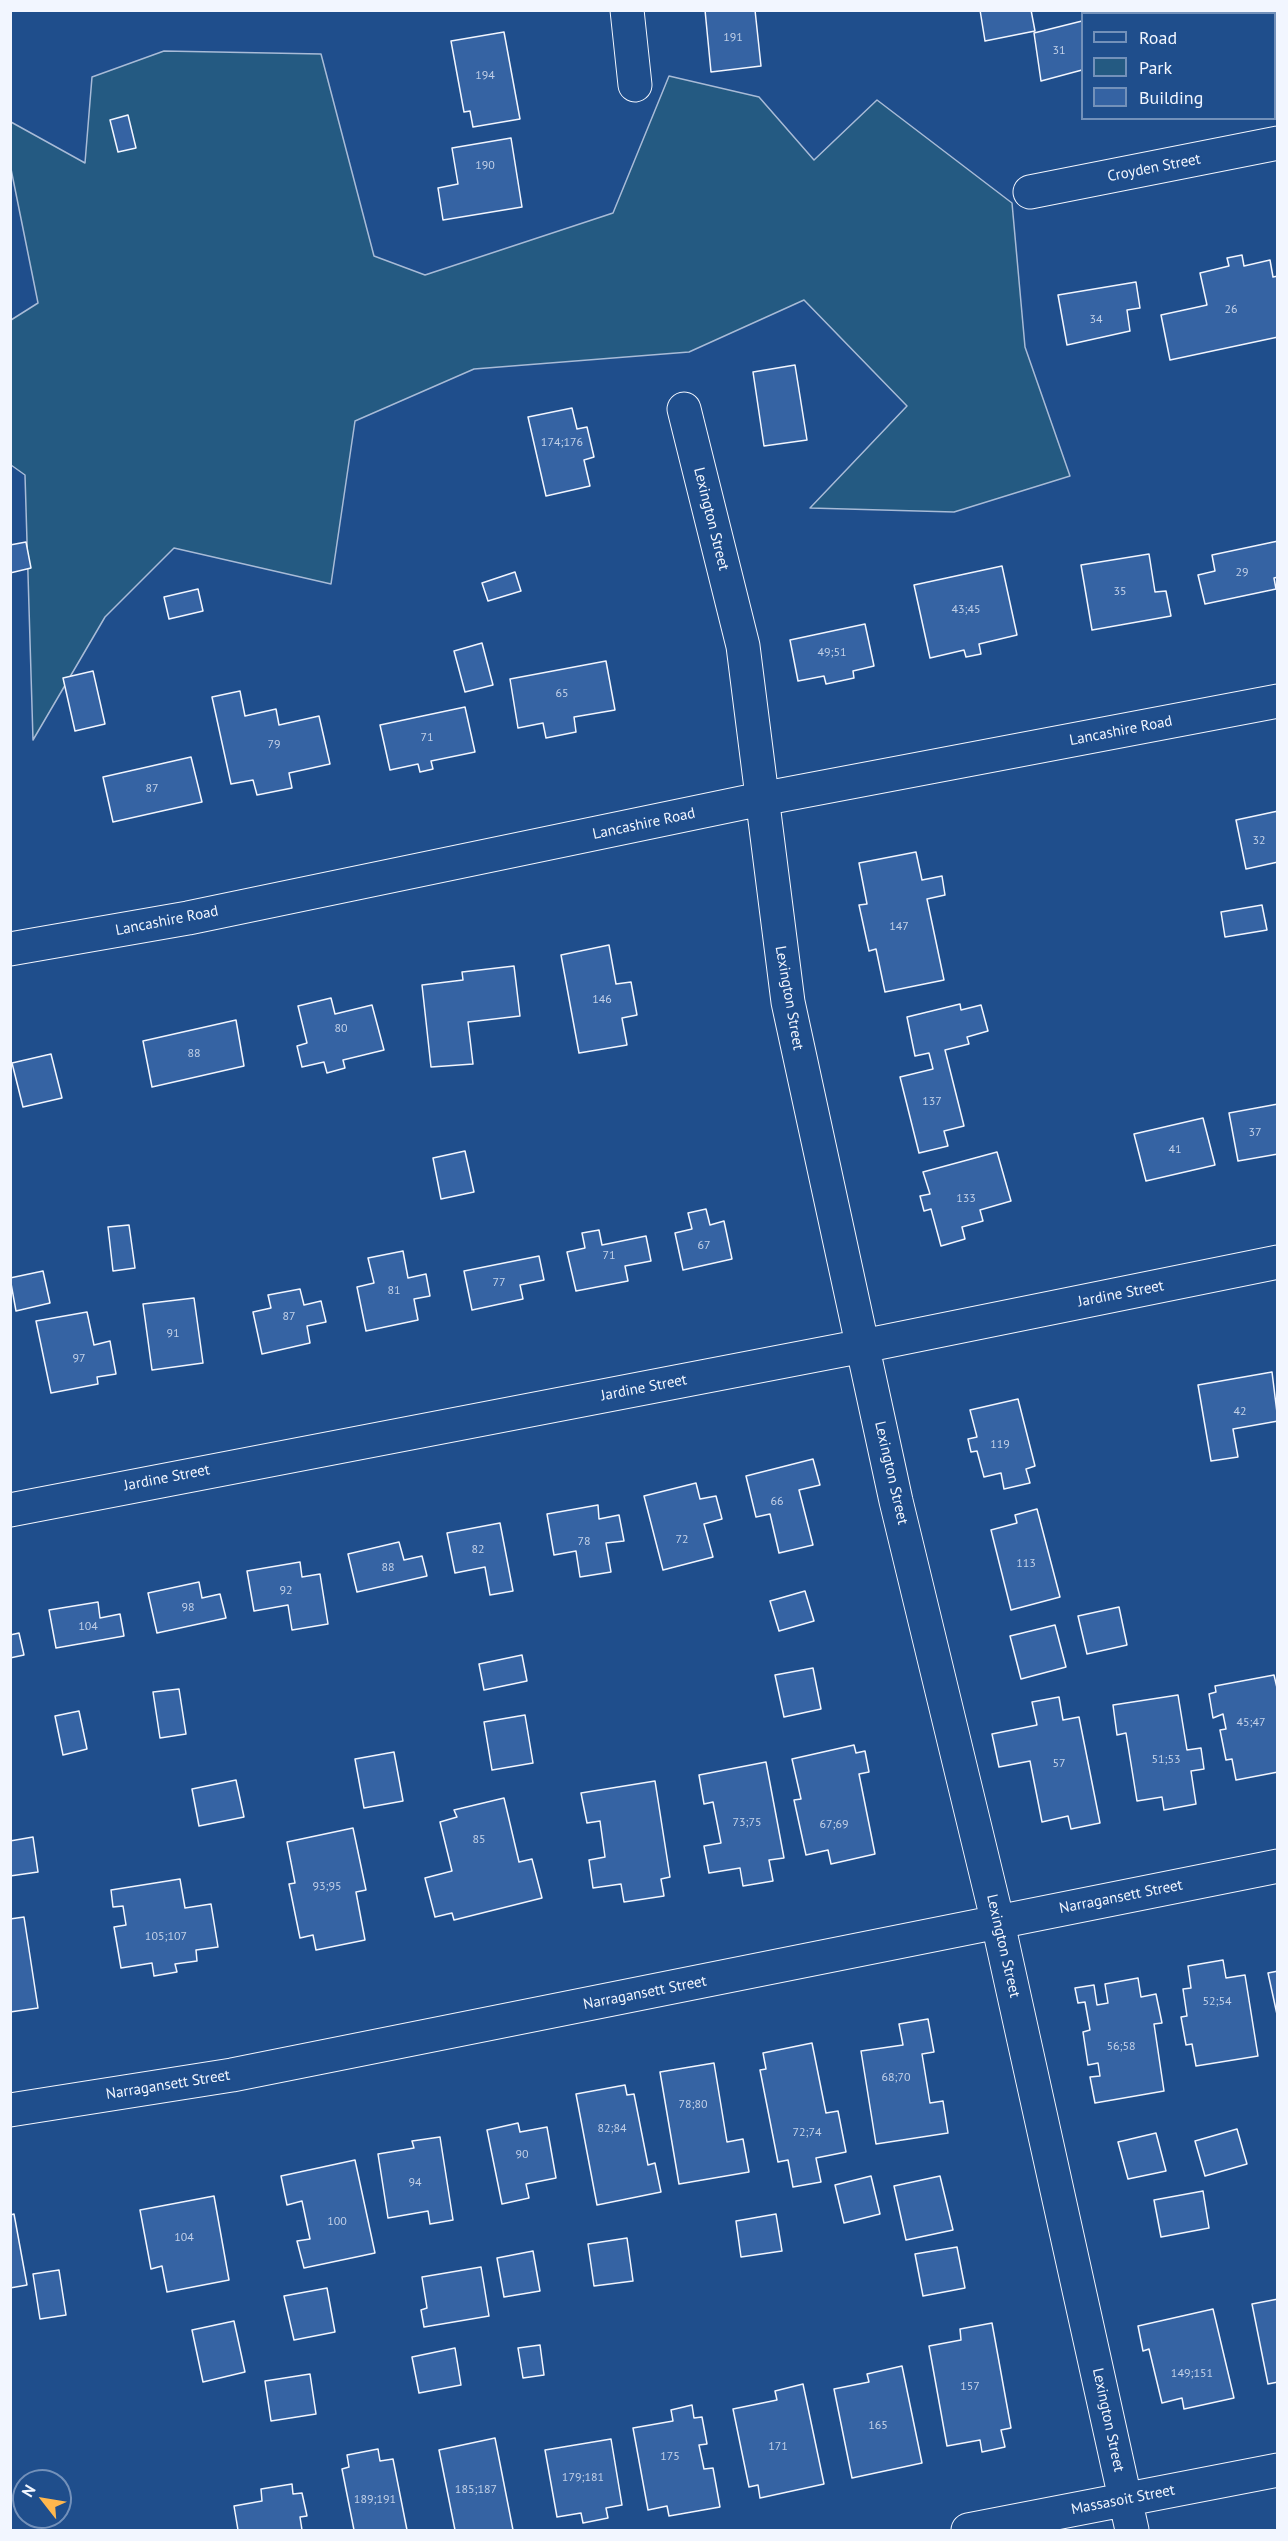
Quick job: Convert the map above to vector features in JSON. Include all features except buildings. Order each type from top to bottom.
[{"type":"street","points":[[627,10],[635,85]]},
{"type":"street","name":"Croyden Street","points":[[1030,192],[1278,143]]},
{"type":"street","name":"Lexington Street","points":[[684,409],[743,646],[788,1002],[896,1501],[998,1923],[1129,2515]]},
{"type":"street","name":"Lancashire Road","points":[[10,949],[188,918],[761,799],[1278,701]]},
{"type":"street","name":"Jardine Street","points":[[10,1510],[863,1346],[1278,1262]]},
{"type":"street","name":"Narragansett Street","points":[[10,2110],[232,2075],[1278,1866]]},
{"type":"street","name":"Massasoit Street","points":[[968,2530],[1129,2515],[1278,2470]]},
{"type":"green space","points":[[164,51],[321,54],[374,256],[425,275],[613,213],[669,76],[759,97],[814,160],[877,100],[1012,203],[1025,347],[1070,476],[954,512],[810,508],[907,406],[804,300],[689,352],[474,369],[355,421],[331,584],[174,548],[105,617],[33,740],[25,475],[11,465],[11,320],[38,303],[11,169],[11,122],[85,163],[92,77]]}]
